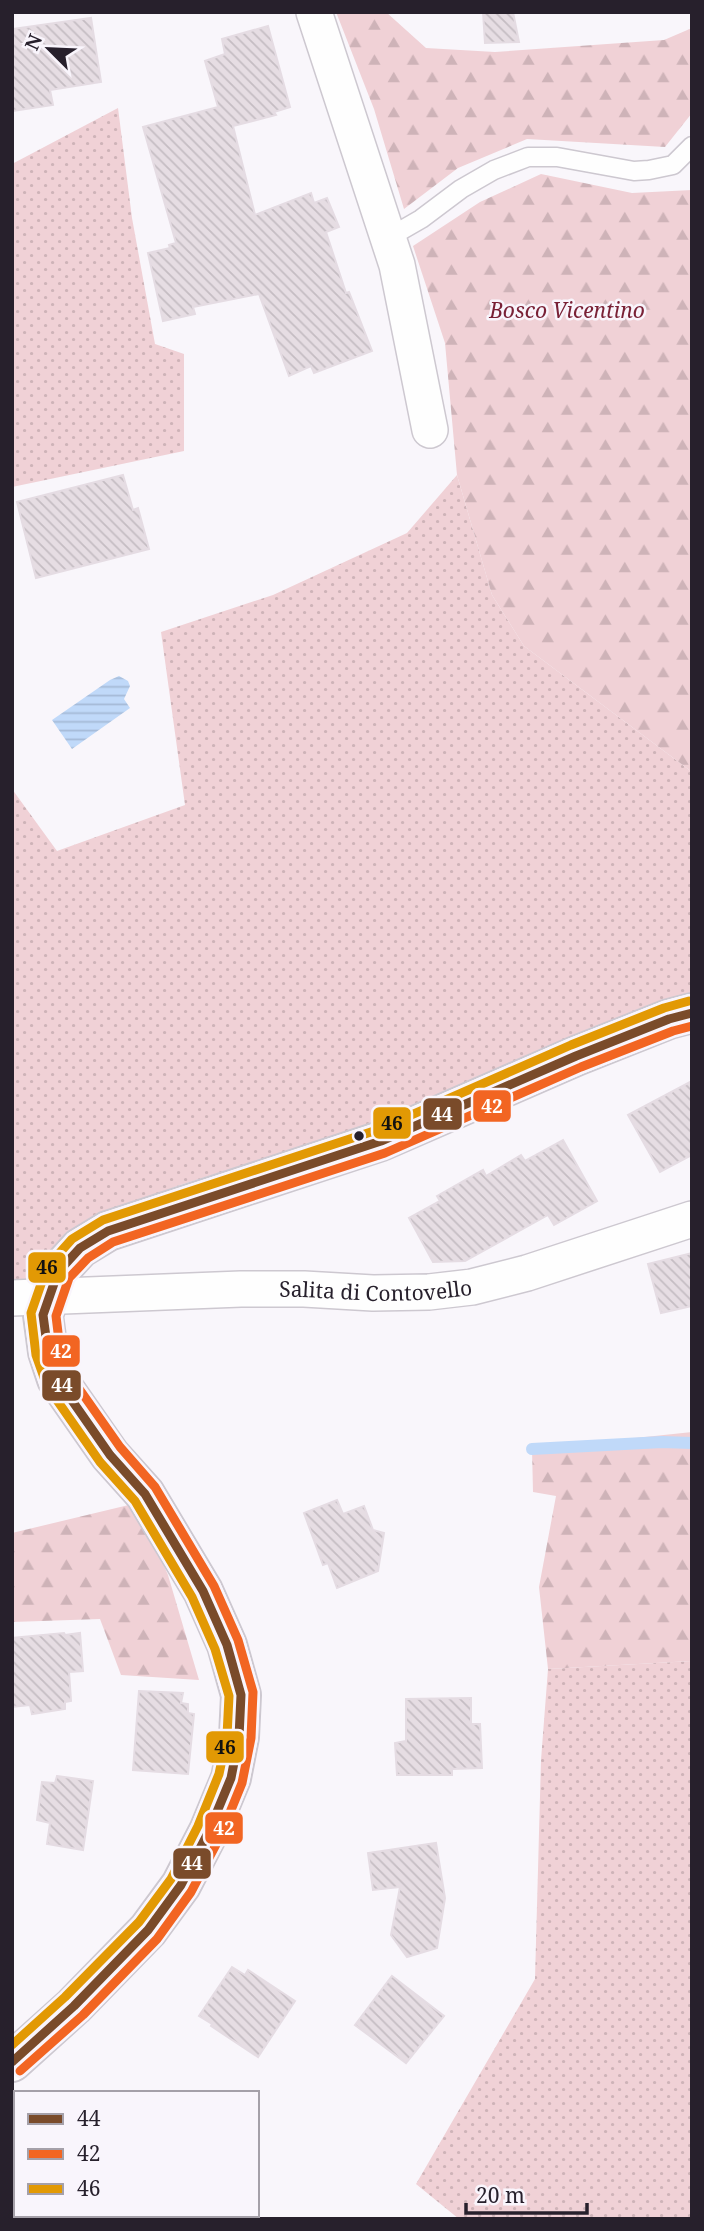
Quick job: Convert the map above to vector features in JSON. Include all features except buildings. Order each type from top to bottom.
[{"type":"main road","points":[[12,2062],[74,2006],[148,1930],[181,1885],[209,1831],[231,1778],[240,1723],[241,1695],[230,1657],[203,1591],[145,1493],[110,1455],[57,1379],[48,1352],[43,1315],[30,1297],[80,1248],[108,1231],[381,1141],[576,1056],[669,1019],[692,1013]]},
{"type":"street","points":[[314,12],[397,265],[430,430]]},
{"type":"street","name":"Salita di Contovello","points":[[30,1297],[241,1289],[429,1292],[472,1287],[527,1273],[692,1219]]},
{"type":"lane","points":[[388,238],[421,219],[461,189],[494,170],[528,157],[557,156],[634,172],[673,165],[692,146]]},
{"type":"green space","points":[[336,12],[386,12],[426,48],[495,52],[664,40],[692,28],[692,113],[665,147],[527,139],[458,168],[404,209],[374,109]]},
{"type":"green space","points":[[118,108],[132,218],[155,344],[184,354],[184,451],[12,487],[12,164]]},
{"type":"green space","name":"Bosco Vicentino","points":[[541,174],[632,193],[692,190],[692,772],[524,646],[492,595],[457,475],[445,343],[413,246],[480,202]]},
{"type":"green space","points":[[457,475],[492,595],[524,646],[692,772],[692,997],[609,1021],[402,1115],[177,1186],[93,1222],[27,1282],[12,1283],[12,789],[57,851],[185,805],[161,632],[273,595],[407,533]]},
{"type":"green space","points":[[692,1432],[692,1661],[548,1669],[539,1587],[556,1496],[533,1492],[532,1449]]},
{"type":"green space","points":[[137,1503],[168,1575],[199,1680],[121,1675],[100,1619],[12,1622],[12,1533]]},
{"type":"green space","points":[[692,1661],[692,2219],[459,2219],[416,2184],[535,1979],[541,1760],[548,1669]]},
{"type":"green space","points":[[14,2181],[14,2217],[182,2219],[12,2219]]},
{"type":"water","points":[[119,676],[128,681],[130,686],[124,699],[130,708],[72,749],[52,720]]},
{"type":"waterway","points":[[532,1449],[662,1442],[692,1443]]},
{"type":"transit line","name":"46","points":[[12,2045],[65,1997],[139,1922],[171,1879],[198,1826],[219,1774],[227,1736],[229,1696],[215,1649],[192,1597],[135,1501],[100,1462],[47,1386],[36,1355],[31,1313],[47,1267],[72,1239],[103,1220],[377,1130],[571,1045],[664,1008],[689,1001]]},
{"type":"transit line","name":"44","points":[[12,2062],[74,2006],[148,1930],[181,1885],[209,1831],[231,1778],[239,1737],[241,1695],[227,1645],[203,1591],[145,1494],[110,1455],[57,1379],[48,1352],[43,1315],[58,1272],[80,1248],[108,1231],[381,1141],[576,1056],[669,1019],[692,1013]]},
{"type":"transit line","name":"42","points":[[20,2071],[83,2015],[157,1939],[191,1892],[220,1837],[242,1783],[251,1738],[253,1692],[238,1640],[214,1586],[155,1487],[120,1447],[68,1373],[60,1349],[56,1316],[69,1278],[88,1258],[113,1242],[385,1153],[581,1067],[692,1026]]}]
